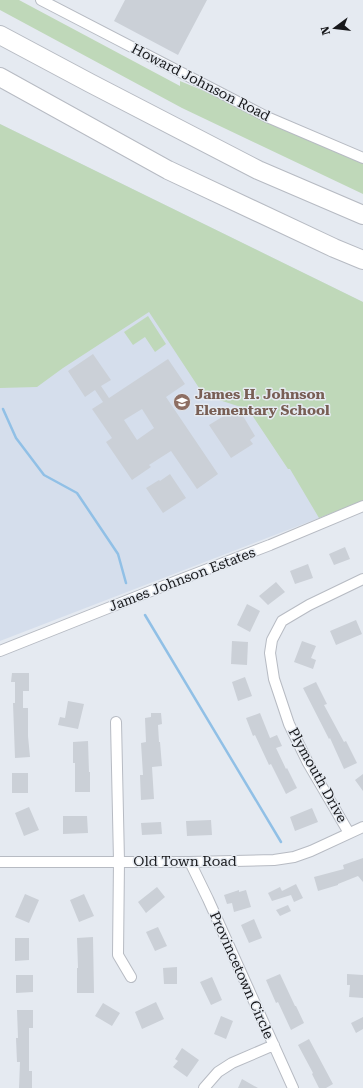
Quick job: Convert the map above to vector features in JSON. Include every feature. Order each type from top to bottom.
[{"type":"highway","points":[[0,35],[258,170],[363,215]]},
{"type":"highway","points":[[0,77],[168,170],[327,245],[363,260]]},
{"type":"street","name":"Howard Johnson Road","points":[[41,0],[267,117],[363,158]]},
{"type":"street","name":"James Johnson Estates","points":[[0,651],[270,545],[363,506]]},
{"type":"street","name":"Plymouth Drive","points":[[350,833],[308,763],[289,724],[274,678],[270,653],[272,640],[282,621],[309,605],[363,579]]},
{"type":"street","points":[[116,722],[119,861],[118,955],[131,978]]},
{"type":"street","name":"Old Town Road","points":[[0,862],[190,862],[274,860],[294,857],[311,851],[363,827]]},
{"type":"street","name":"Provincetown Circle","points":[[190,862],[293,1088]]},
{"type":"street","points":[[204,1088],[218,1072],[232,1063],[274,1045]]},
{"type":"shaded area","name":"James H. Johnson Elementary School","points":[[0,124],[363,302],[363,501],[0,641]]},
{"type":"green space","points":[[0,0],[19,0],[180,86],[180,81],[363,157],[363,194],[182,108],[0,10]]},
{"type":"green space","points":[[0,124],[363,302],[363,501],[319,518],[290,469],[288,469],[252,415],[255,415],[253,411],[210,397],[205,397],[149,312],[63,368],[37,387],[0,388]]},
{"type":"green space","points":[[148,316],[166,344],[155,352],[145,337],[133,345],[124,332]]},
{"type":"building","points":[[125,0],[207,0],[178,55],[114,21]]},
{"type":"building","points":[[93,354],[111,380],[101,386],[109,398],[168,359],[185,384],[166,397],[218,474],[197,489],[171,451],[149,465],[151,467],[132,480],[106,442],[112,438],[92,409],[103,402],[95,390],[85,397],[68,371]],"holes":[[[142,409],[154,428],[137,440],[124,420]]]},
{"type":"building","points":[[232,411],[235,414],[240,411],[255,436],[250,440],[253,444],[231,458],[209,425]]},
{"type":"building","points":[[170,474],[186,498],[163,513],[146,488]]},
{"type":"building","points":[[345,547],[350,559],[334,565],[329,554]]},
{"type":"building","points":[[308,564],[313,578],[295,584],[290,571]]},
{"type":"building","points":[[276,582],[285,592],[268,605],[259,596]]},
{"type":"building","points":[[247,604],[260,611],[250,632],[237,625]]},
{"type":"building","points":[[356,620],[362,634],[336,645],[330,631]]},
{"type":"building","points":[[232,641],[248,642],[247,665],[231,664]]},
{"type":"building","points":[[302,641],[316,646],[311,658],[316,660],[313,669],[294,662]]},
{"type":"building","points":[[12,673],[29,673],[29,691],[23,691],[23,708],[28,708],[30,757],[15,758],[13,703],[15,703],[15,682],[11,682]]},
{"type":"building","points":[[245,677],[252,696],[238,701],[232,682]]},
{"type":"building","points":[[316,682],[327,704],[324,705],[344,742],[346,741],[357,763],[344,769],[330,738],[329,739],[303,688]]},
{"type":"building","points":[[68,701],[84,704],[78,729],[58,725],[60,717],[65,718]]},
{"type":"building","points":[[151,713],[161,713],[162,724],[158,725],[162,766],[152,767],[154,799],[141,800],[140,775],[143,775],[141,743],[146,742],[145,718],[151,717]]},
{"type":"building","points":[[260,713],[270,738],[277,735],[282,746],[276,748],[297,788],[286,794],[271,764],[269,765],[255,735],[253,736],[246,718]]},
{"type":"building","points":[[88,741],[90,792],[75,792],[73,742]]},
{"type":"building","points":[[12,773],[28,773],[28,793],[12,793]]},
{"type":"building","points":[[363,774],[363,791],[355,780]]},
{"type":"building","points":[[29,807],[39,830],[24,836],[15,813]]},
{"type":"building","points":[[312,808],[318,822],[295,831],[290,817]]},
{"type":"building","points":[[63,816],[87,816],[88,833],[63,834]]},
{"type":"building","points":[[211,820],[212,835],[187,836],[186,821]]},
{"type":"building","points":[[161,822],[162,834],[142,835],[141,823]]},
{"type":"building","points":[[363,858],[363,882],[358,876],[338,885],[318,891],[314,877],[344,869],[343,865]]},
{"type":"building","points":[[296,884],[303,898],[294,902],[291,895],[272,901],[268,893],[280,887],[282,891]]},
{"type":"building","points":[[157,887],[165,897],[146,913],[138,902]]},
{"type":"building","points":[[239,890],[239,892],[246,890],[251,907],[234,912],[232,903],[227,904],[224,895]]},
{"type":"building","points":[[25,894],[39,900],[29,923],[15,917]]},
{"type":"building","points":[[84,894],[94,916],[79,922],[70,900]]},
{"type":"building","points":[[288,905],[291,911],[280,916],[276,910]]},
{"type":"building","points":[[254,919],[262,938],[249,943],[241,925]]},
{"type":"building","points":[[158,927],[167,946],[155,951],[146,932]]},
{"type":"building","points":[[93,937],[94,993],[77,993],[77,938]]},
{"type":"building","points":[[15,938],[29,938],[29,960],[15,961]]},
{"type":"building","points":[[177,967],[177,984],[164,984],[163,968]]},
{"type":"building","points":[[280,974],[304,1023],[291,1030],[278,1002],[276,1003],[266,980]]},
{"type":"building","points":[[347,974],[363,975],[363,998],[349,997],[350,985],[347,985]]},
{"type":"building","points":[[16,975],[33,975],[33,992],[16,993]]},
{"type":"building","points":[[212,977],[222,1000],[211,1005],[200,982]]},
{"type":"building","points":[[156,1002],[164,1019],[142,1029],[135,1012]]},
{"type":"building","points":[[103,1003],[120,1013],[112,1026],[95,1016]]},
{"type":"building","points":[[17,1010],[33,1010],[33,1028],[29,1028],[29,1071],[32,1071],[32,1088],[19,1088],[20,1062],[17,1062],[16,1038],[18,1038]]},
{"type":"building","points":[[221,1016],[233,1021],[226,1039],[214,1034]]},
{"type":"building","points":[[363,1017],[363,1029],[356,1033],[351,1023]]},
{"type":"building","points":[[309,1039],[333,1084],[326,1088],[319,1088],[298,1045]]},
{"type":"building","points":[[182,1048],[199,1060],[187,1077],[173,1067],[178,1061],[175,1059]]},
{"type":"building","points":[[242,1079],[258,1088],[238,1088]]},
{"type":"waterway","points":[[3,409],[16,438],[44,475],[77,493],[118,554],[126,583]]},
{"type":"waterway","points":[[145,615],[281,842]]},
{"type":"place","name":"James H. Johnson Elementary School","points":[[182,402]]}]
